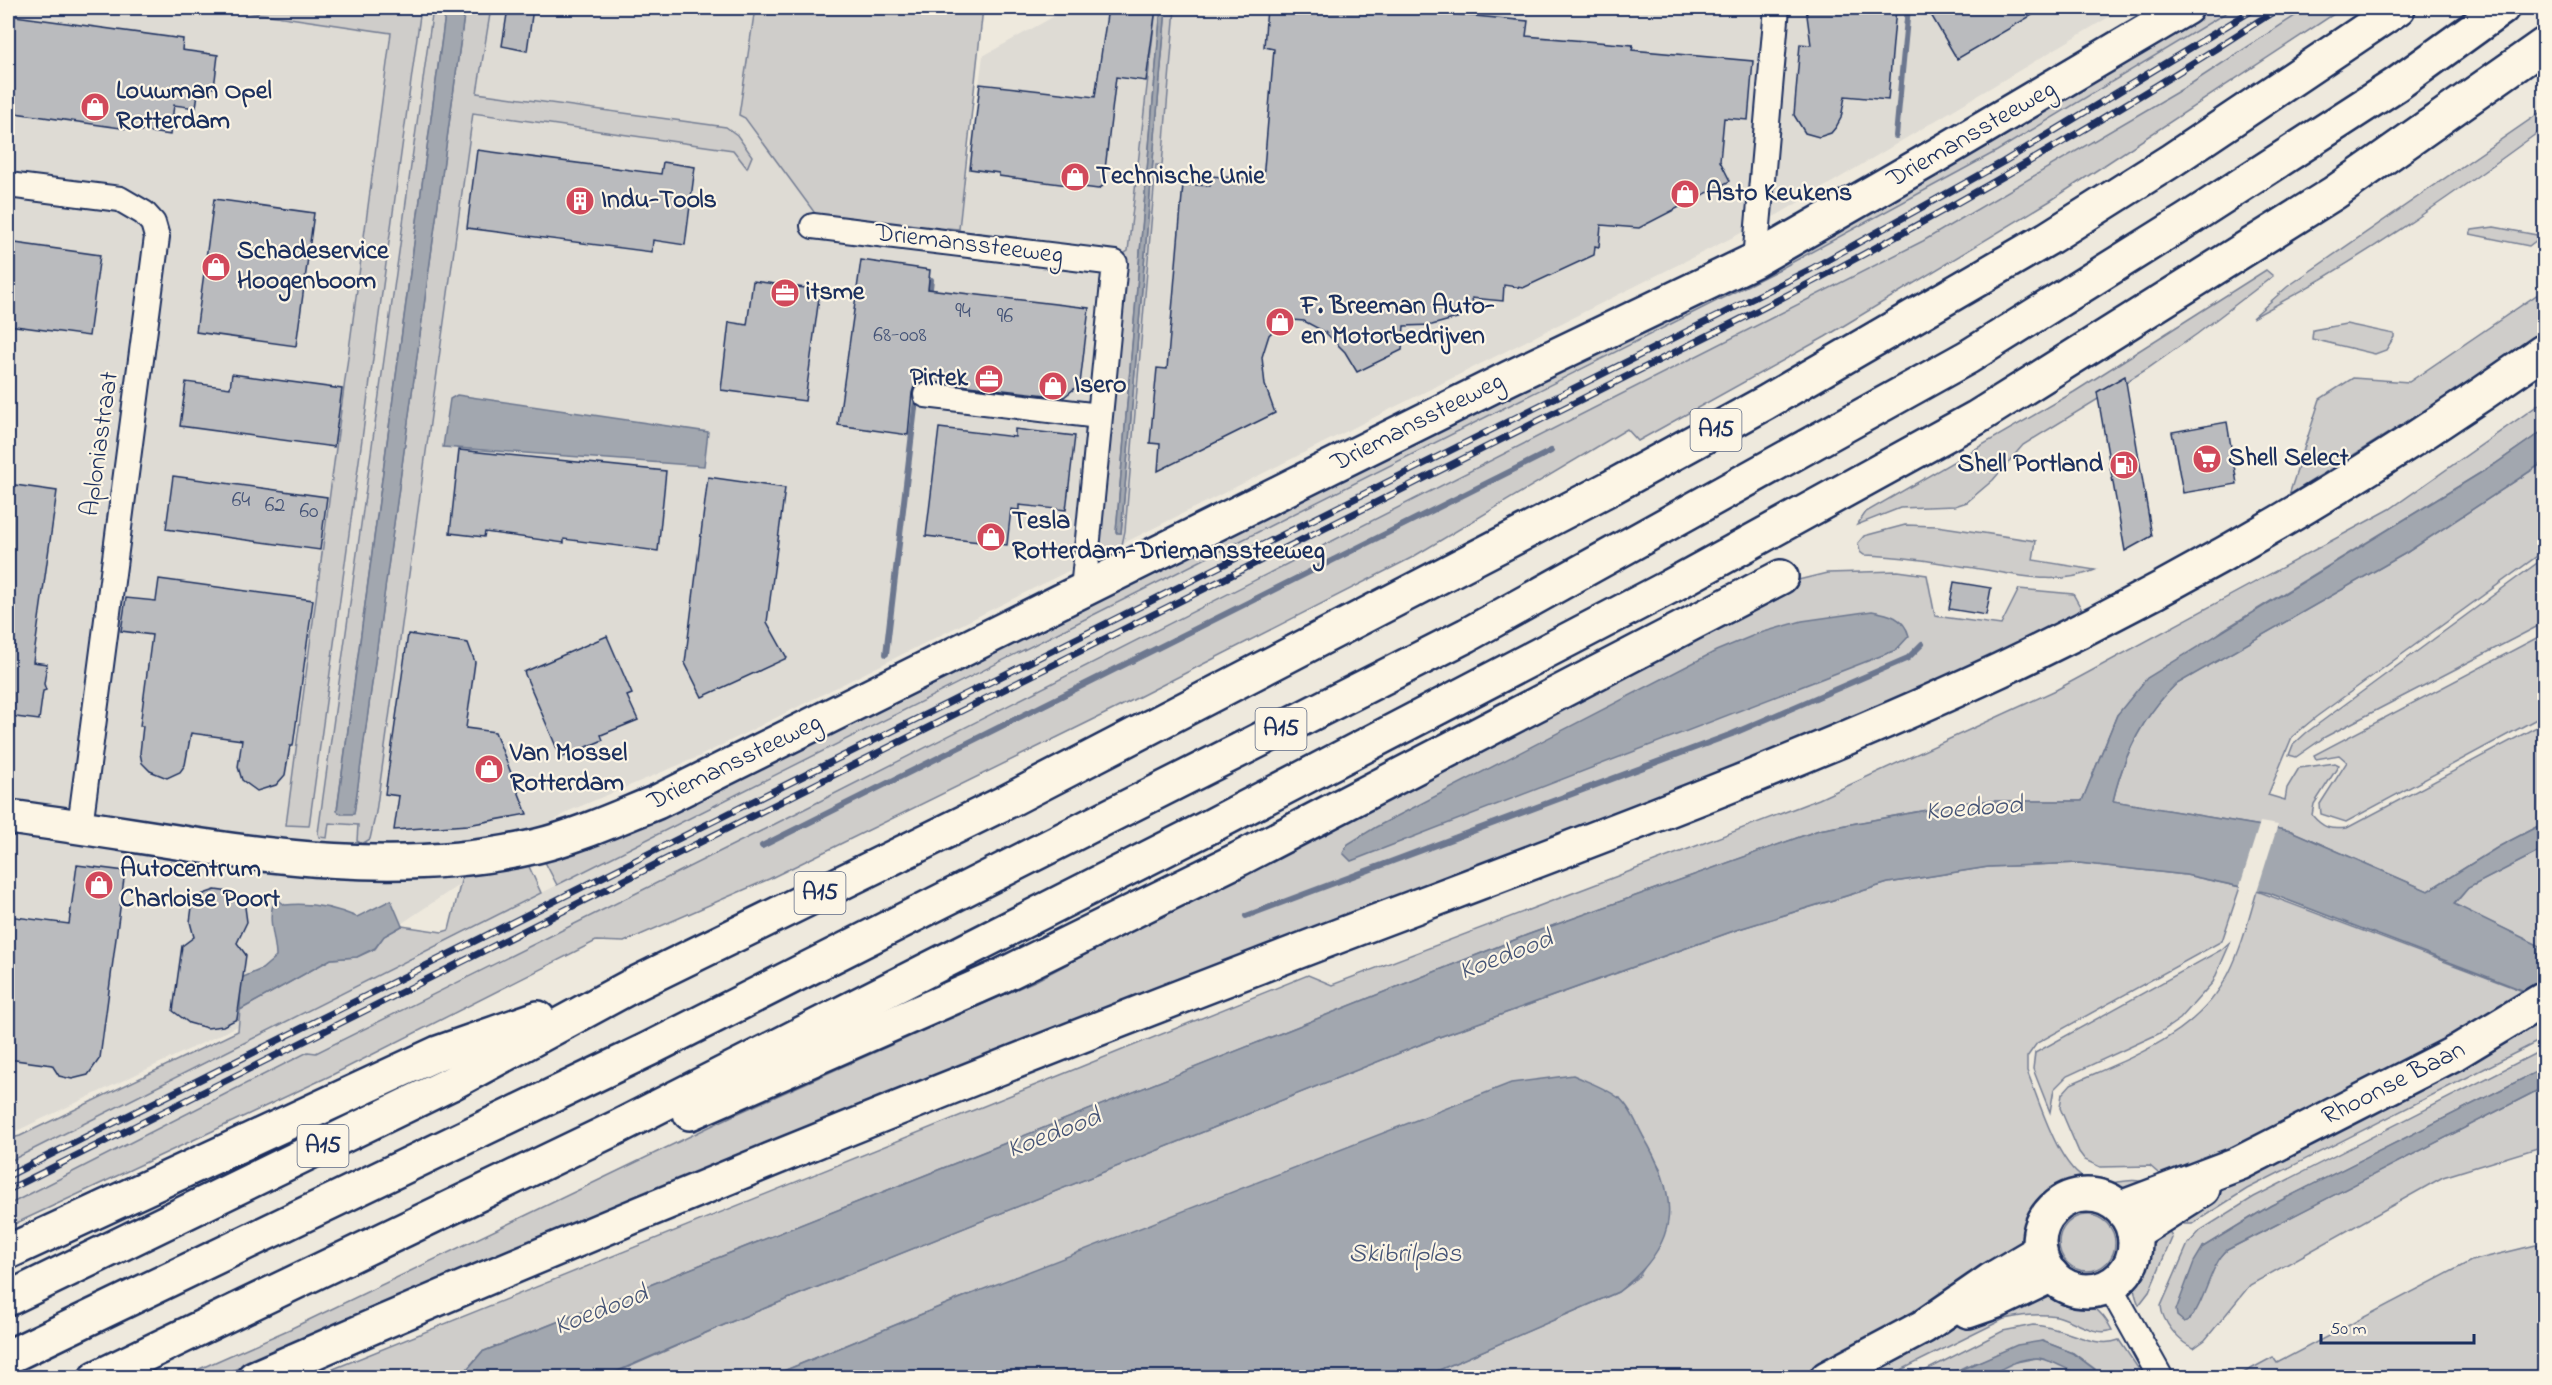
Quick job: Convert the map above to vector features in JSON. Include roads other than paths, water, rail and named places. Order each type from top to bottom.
[{"type":"main road","name":"Driemanssteeweg","points":[[8,817],[311,861],[409,862],[475,857],[535,846],[592,828],[657,802],[1509,378],[1755,260],[1928,161],[2186,8]]},
{"type":"main road","name":"A15","points":[[8,1299],[450,1084],[635,984],[1006,802],[1589,499],[1765,403],[2066,227],[2192,147],[2398,8]]},
{"type":"main road","name":"A15","points":[[8,1357],[660,1043],[1467,634],[1968,357],[2187,220],[2397,84],[2502,8]]},
{"type":"main road","name":"A15","points":[[96,1377],[618,1127],[1207,828],[1671,586],[1976,418],[2324,199],[2544,45]]},
{"type":"main road","points":[[254,1377],[747,1168],[1154,1006],[1733,786],[1989,674],[2159,590],[2311,504],[2491,389],[2544,351]]},
{"type":"main road","name":"A15","points":[[618,1127],[676,1119],[997,978],[1239,859],[1781,577]]},
{"type":"main road","name":"A15","points":[[8,1252],[438,1053],[635,984]]},
{"type":"main road","name":"Rhoonse Baan","points":[[2127,1220],[2172,1211],[2240,1163],[2421,1072],[2533,1006]]},
{"type":"main road","points":[[2094,1195],[2108,1200],[2127,1220],[2135,1248],[2122,1276],[2109,1285],[2097,1290],[2079,1290],[2061,1283],[2046,1263],[2040,1236],[2044,1222],[2064,1201],[2078,1196],[2094,1195]]},
{"type":"main road","points":[[1827,1377],[1923,1327],[2000,1300],[2046,1263]]},
{"type":"street","points":[[1755,260],[1778,8]]},
{"type":"street","name":"Aploniastraat","points":[[8,185],[120,199],[144,213],[153,223],[157,237],[80,826]]},
{"type":"street","name":"Driemanssteeweg","points":[[813,226],[1115,264],[1083,590]]},
{"type":"street","points":[[926,395],[1099,416]]},
{"type":"street","points":[[2109,1285],[2161,1377]]},
{"type":"water","points":[[446,8],[465,8],[354,814],[341,814],[337,811]]},
{"type":"water","points":[[1161,8],[1166,8],[1121,533],[1116,533]]},
{"type":"water","points":[[457,395],[708,432],[704,466],[443,447],[450,399]]},
{"type":"water","name":"Koedood","points":[[2544,430],[2544,462],[2406,553],[2175,685],[2153,710],[2136,738],[2122,769],[2113,801],[2291,831],[2428,891],[2500,846],[2544,823],[2544,849],[2468,888],[2454,904],[2544,948],[2544,1003],[2522,990],[2269,893],[2186,875],[2079,863],[1988,867],[1888,883],[1739,929],[1439,1037],[733,1321],[604,1377],[460,1378],[482,1352],[1527,935],[1819,830],[1975,801],[2082,801],[2117,715],[2147,678],[2495,464]]},
{"type":"water","points":[[1872,611],[1895,618],[1904,624],[1909,636],[1896,650],[1351,861],[1343,853],[1348,844],[1376,827],[1716,651],[1757,634],[1802,621]]},
{"type":"water","points":[[276,898],[285,905],[321,906],[357,917],[391,900],[402,926],[384,936],[375,948],[357,957],[331,959],[240,1010],[241,978],[262,969],[276,957],[271,912]]},
{"type":"water","points":[[2544,1068],[2544,1087],[2227,1250],[2220,1257],[2191,1318],[2184,1322],[2177,1316],[2176,1310],[2194,1262],[2203,1247],[2270,1206]]},
{"type":"water","name":"Skibrilplas","points":[[1573,1075],[1603,1088],[1623,1101],[1656,1159],[1668,1202],[1668,1221],[1663,1239],[1653,1257],[1618,1292],[1423,1377],[769,1377],[961,1298],[1511,1083]]},
{"type":"water","points":[[2042,1341],[2073,1353],[2094,1369],[2094,1376],[2083,1375],[2045,1359],[2030,1358],[1977,1378],[1944,1377],[2017,1345]]},
{"type":"waterway","points":[[1896,136],[1908,8]]},
{"type":"waterway","points":[[929,296],[931,280]]},
{"type":"waterway","points":[[886,654],[919,374]]},
{"type":"waterway","points":[[762,846],[1551,451]]},
{"type":"waterway","points":[[1246,916],[1732,734],[1908,658],[1922,644]]},
{"type":"railway","points":[[8,1176],[1811,269],[2003,162],[2256,8]]},
{"type":"railway","points":[[8,1190],[1751,314],[1886,242],[2085,129],[2279,8]]},
{"type":"place","name":"Louwman Opel Rotterdam","points":[[95,107]]},
{"type":"place","name":"Technische Unie","points":[[1075,177]]},
{"type":"place","name":"Asto Keukens","points":[[1685,194]]},
{"type":"place","name":"Indu-Tools","points":[[580,201]]},
{"type":"place","name":"Schadeservice Hoogenboom","points":[[216,267]]},
{"type":"place","name":"itsme","points":[[785,293]]},
{"type":"place","name":"F. Breeman Auto- en Motorbedrijven","points":[[1280,322]]},
{"type":"place","name":"Pirtek","points":[[989,379]]},
{"type":"place","name":"Isero","points":[[1053,386]]},
{"type":"place","name":"Shell Select","points":[[2207,459]]},
{"type":"place","name":"Shell Portland","points":[[2124,465]]},
{"type":"place","name":"Tesla Rotterdam-Driemanssteeweg","points":[[991,537]]},
{"type":"place","name":"Van Mossel Rotterdam","points":[[489,769]]},
{"type":"place","name":"Autocentrum Charloise Poort","points":[[99,885]]}]
